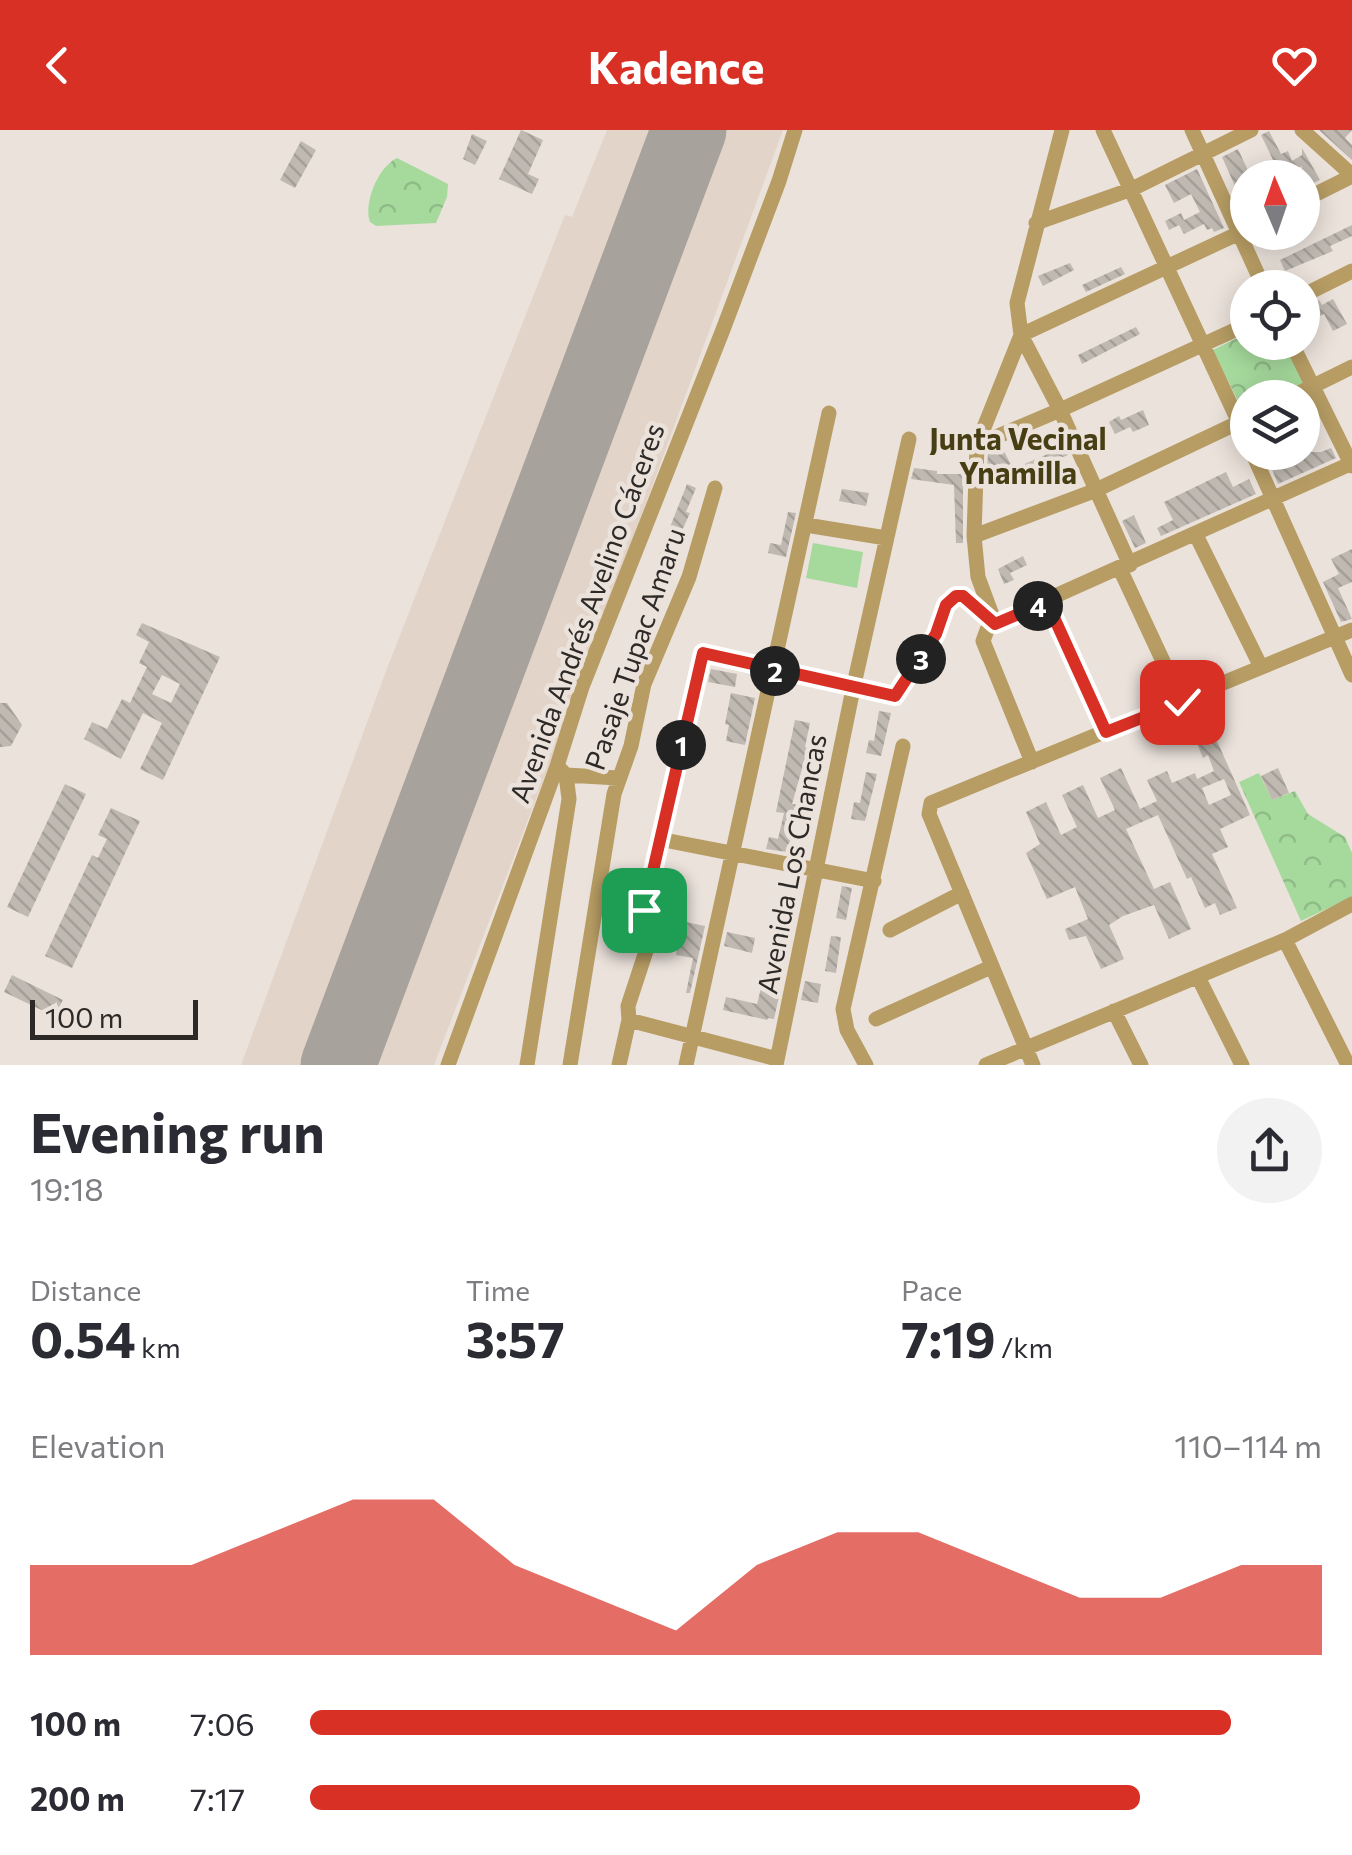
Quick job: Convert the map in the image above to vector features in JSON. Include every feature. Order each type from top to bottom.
[{"type":"street","name":"Avenida Andrés Avelino Cáceres","points":[[448,1065],[561,770],[582,687],[779,181],[795,130]]},
{"type":"street","points":[[1062,130],[1017,303],[1021,335],[1060,410],[1182,702]]},
{"type":"street","points":[[1104,130],[1230,395]]},
{"type":"street","points":[[1192,130],[1230,207]]},
{"type":"street","points":[[1036,224],[1132,190],[1251,130]]},
{"type":"street","points":[[1302,130],[1352,176],[1320,192]]},
{"type":"street","points":[[995,624],[978,577],[974,536],[977,445],[1021,335],[1230,237]]},
{"type":"street","points":[[1320,287],[1352,271]]},
{"type":"street","points":[[977,445],[1230,333]]},
{"type":"street","points":[[1320,383],[1352,367]]},
{"type":"street","points":[[1032,762],[983,642],[987,630],[1352,464],[1320,400]]},
{"type":"street","points":[[686,1065],[829,412]]},
{"type":"street","points":[[974,536],[1094,490],[1230,426]]},
{"type":"street","name":"Avenida Los Chancas","points":[[777,1062],[909,438]]},
{"type":"street","points":[[1259,470],[1352,674]]},
{"type":"street","name":"Pasaje Tupac Amaru","points":[[570,1065],[618,778],[631,746],[644,684],[689,577],[715,488]]},
{"type":"street","points":[[806,524],[886,538]]},
{"type":"street","points":[[1196,535],[1260,665]]},
{"type":"street","points":[[619,1065],[628,1006],[648,945],[644,910],[703,653],[895,696],[936,634],[946,605],[956,596],[963,596],[995,624]]},
{"type":"street","points":[[1047,602],[1106,732]]},
{"type":"street","points":[[1029,1057],[928,808],[931,803],[1352,630]]},
{"type":"street","points":[[866,1065],[846,1030],[843,1009],[904,746]]},
{"type":"street","points":[[527,1065],[568,813],[561,770],[618,778]]},
{"type":"street","points":[[659,839],[874,882]]},
{"type":"street","points":[[890,930],[962,892]]},
{"type":"street","points":[[986,1065],[1029,1057],[1114,1012],[1285,940],[1352,904]]},
{"type":"street","points":[[1285,940],[1348,1064]]},
{"type":"street","points":[[876,1019],[992,968]]},
{"type":"street","points":[[1198,978],[1242,1065]]},
{"type":"street","points":[[1114,1012],[1140,1065]]},
{"type":"street","points":[[628,1020],[777,1062]]},
{"type":"shaded area","points":[[607,130],[783,130],[564,726],[434,1065],[241,1065],[386,671],[565,215],[572,217]]},
{"type":"green space","points":[[397,158],[448,184],[436,223],[376,226],[370,222],[374,186],[384,169]]},
{"type":"green space","points":[[1230,342],[1230,360],[1296,360],[1306,380],[1230,380],[1230,385],[1213,350]]},
{"type":"green space","points":[[813,543],[863,552],[857,588],[806,578]]},
{"type":"green space","points":[[1259,773],[1272,800],[1295,791],[1308,814],[1345,837],[1352,853],[1352,897],[1301,921],[1239,782]]},
{"type":"building","points":[[521,130],[543,140],[528,174],[539,179],[532,194],[499,179]]},
{"type":"building","points":[[1319,130],[1352,130],[1345,138],[1352,145],[1352,160]]},
{"type":"building","points":[[1269,131],[1281,154],[1288,151],[1292,160],[1273,160],[1261,135]]},
{"type":"building","points":[[472,134],[487,141],[475,165],[463,159]]},
{"type":"building","points":[[301,141],[316,150],[295,188],[280,180]]},
{"type":"building","points":[[1238,149],[1243,160],[1230,160],[1230,175],[1222,157]]},
{"type":"building","points":[[1197,169],[1224,228],[1214,232],[1204,224],[1184,234],[1179,225],[1169,230],[1165,221],[1181,213],[1184,220],[1200,212],[1191,194],[1174,203],[1165,185]]},
{"type":"building","points":[[1352,225],[1352,236],[1330,246],[1333,251],[1285,270],[1280,260],[1301,250],[1320,250],[1320,241]]},
{"type":"building","points":[[1070,263],[1074,270],[1043,286],[1038,276]]},
{"type":"building","points":[[1121,267],[1125,274],[1086,292],[1082,285]]},
{"type":"building","points":[[1333,299],[1347,324],[1333,331],[1324,314],[1320,316],[1320,302],[1322,305]]},
{"type":"building","points":[[1136,327],[1140,334],[1082,364],[1078,355]]},
{"type":"building","points":[[1143,410],[1149,425],[1115,434],[1109,422]]},
{"type":"building","points":[[1002,447],[1013,469],[1064,447],[1068,455],[1006,481],[1002,471],[991,476],[987,469],[988,453]]},
{"type":"building","points":[[1331,448],[1336,458],[1320,465],[1321,452]]},
{"type":"building","points":[[914,468],[937,474],[963,474],[963,543],[956,543],[954,485],[911,479]]},
{"type":"building","points":[[1272,470],[1309,470],[1278,484]]},
{"type":"building","points":[[1226,472],[1233,487],[1249,479],[1256,494],[1161,536],[1157,528],[1173,520],[1164,502]]},
{"type":"building","points":[[687,484],[696,488],[686,512],[690,513],[669,559],[659,555]]},
{"type":"building","points":[[842,489],[869,493],[866,506],[839,501]]},
{"type":"building","points":[[788,512],[796,513],[786,557],[768,553],[770,543],[781,545]]},
{"type":"building","points":[[1134,515],[1146,543],[1135,548],[1122,521]]},
{"type":"building","points":[[1352,549],[1352,582],[1338,588],[1352,619],[1341,622],[1323,582],[1339,574],[1331,559]]},
{"type":"building","points":[[1023,556],[1027,565],[1010,573],[1014,580],[1004,584],[998,569]]},
{"type":"building","points":[[142,623],[220,657],[163,780],[140,769],[162,723],[143,713],[121,759],[84,739],[92,722],[107,729],[122,699],[130,703],[147,667],[139,663],[149,642],[136,635]],"holes":[[[162,675],[180,684],[171,703],[152,694]]]},
{"type":"building","points":[[711,669],[737,674],[735,687],[708,682]]},
{"type":"building","points":[[731,693],[755,698],[745,745],[726,741]]},
{"type":"building","points":[[0,703],[7,703],[22,725],[11,746],[0,747]]},
{"type":"building","points":[[879,711],[891,713],[881,756],[866,753],[869,740],[874,741]]},
{"type":"building","points":[[795,720],[810,723],[805,747],[808,748],[792,804],[799,805],[787,852],[766,849],[769,837],[778,839],[784,813],[776,812]]},
{"type":"building","points":[[1205,737],[1208,745],[1217,741],[1250,815],[1220,829],[1228,847],[1212,854],[1237,908],[1220,915],[1215,903],[1205,908],[1158,815],[1126,829],[1154,889],[1170,882],[1191,929],[1169,939],[1154,905],[1123,916],[1109,925],[1124,959],[1101,969],[1086,936],[1069,940],[1065,929],[1088,919],[1075,887],[1047,899],[1026,853],[1040,844],[1026,812],[1046,802],[1061,835],[1077,827],[1062,795],[1083,785],[1098,818],[1115,810],[1100,778],[1121,768],[1140,809],[1157,801],[1147,780],[1167,771],[1172,783],[1195,773],[1197,779],[1214,771],[1208,755],[1203,758],[1196,741]],"holes":[[[1224,779],[1231,795],[1209,805],[1202,788]]]},
{"type":"building","points":[[1278,768],[1289,793],[1272,800],[1261,776]]},
{"type":"building","points":[[866,772],[877,774],[865,821],[851,819],[854,802],[860,803]]},
{"type":"building","points":[[65,784],[86,794],[28,917],[7,907]]},
{"type":"building","points":[[111,808],[140,821],[72,968],[45,956],[92,855],[98,858],[107,839],[98,835]]},
{"type":"building","points":[[842,886],[852,888],[846,920],[836,918]]},
{"type":"building","points":[[681,921],[705,926],[690,993],[686,993],[693,958],[676,955]]},
{"type":"building","points":[[727,932],[755,938],[752,953],[724,946]]},
{"type":"building","points":[[831,936],[841,937],[836,973],[825,971]]},
{"type":"building","points":[[12,975],[63,1000],[54,1016],[4,992]]},
{"type":"building","points":[[805,981],[821,984],[818,1003],[801,1000]]},
{"type":"building","points":[[761,988],[780,992],[774,1019],[723,1010],[726,997],[757,1004]]},
{"type":"runway","points":[[338,1065],[689,130]]},
{"type":"district","name":"Junta Vecinal Ynamilla","points":[[1018,457]]},
{"type":"route","points":[[644,910],[703,653],[895,696],[936,634],[946,605],[956,596],[963,596],[995,624],[1047,602],[1106,732],[1182,702]]}]
